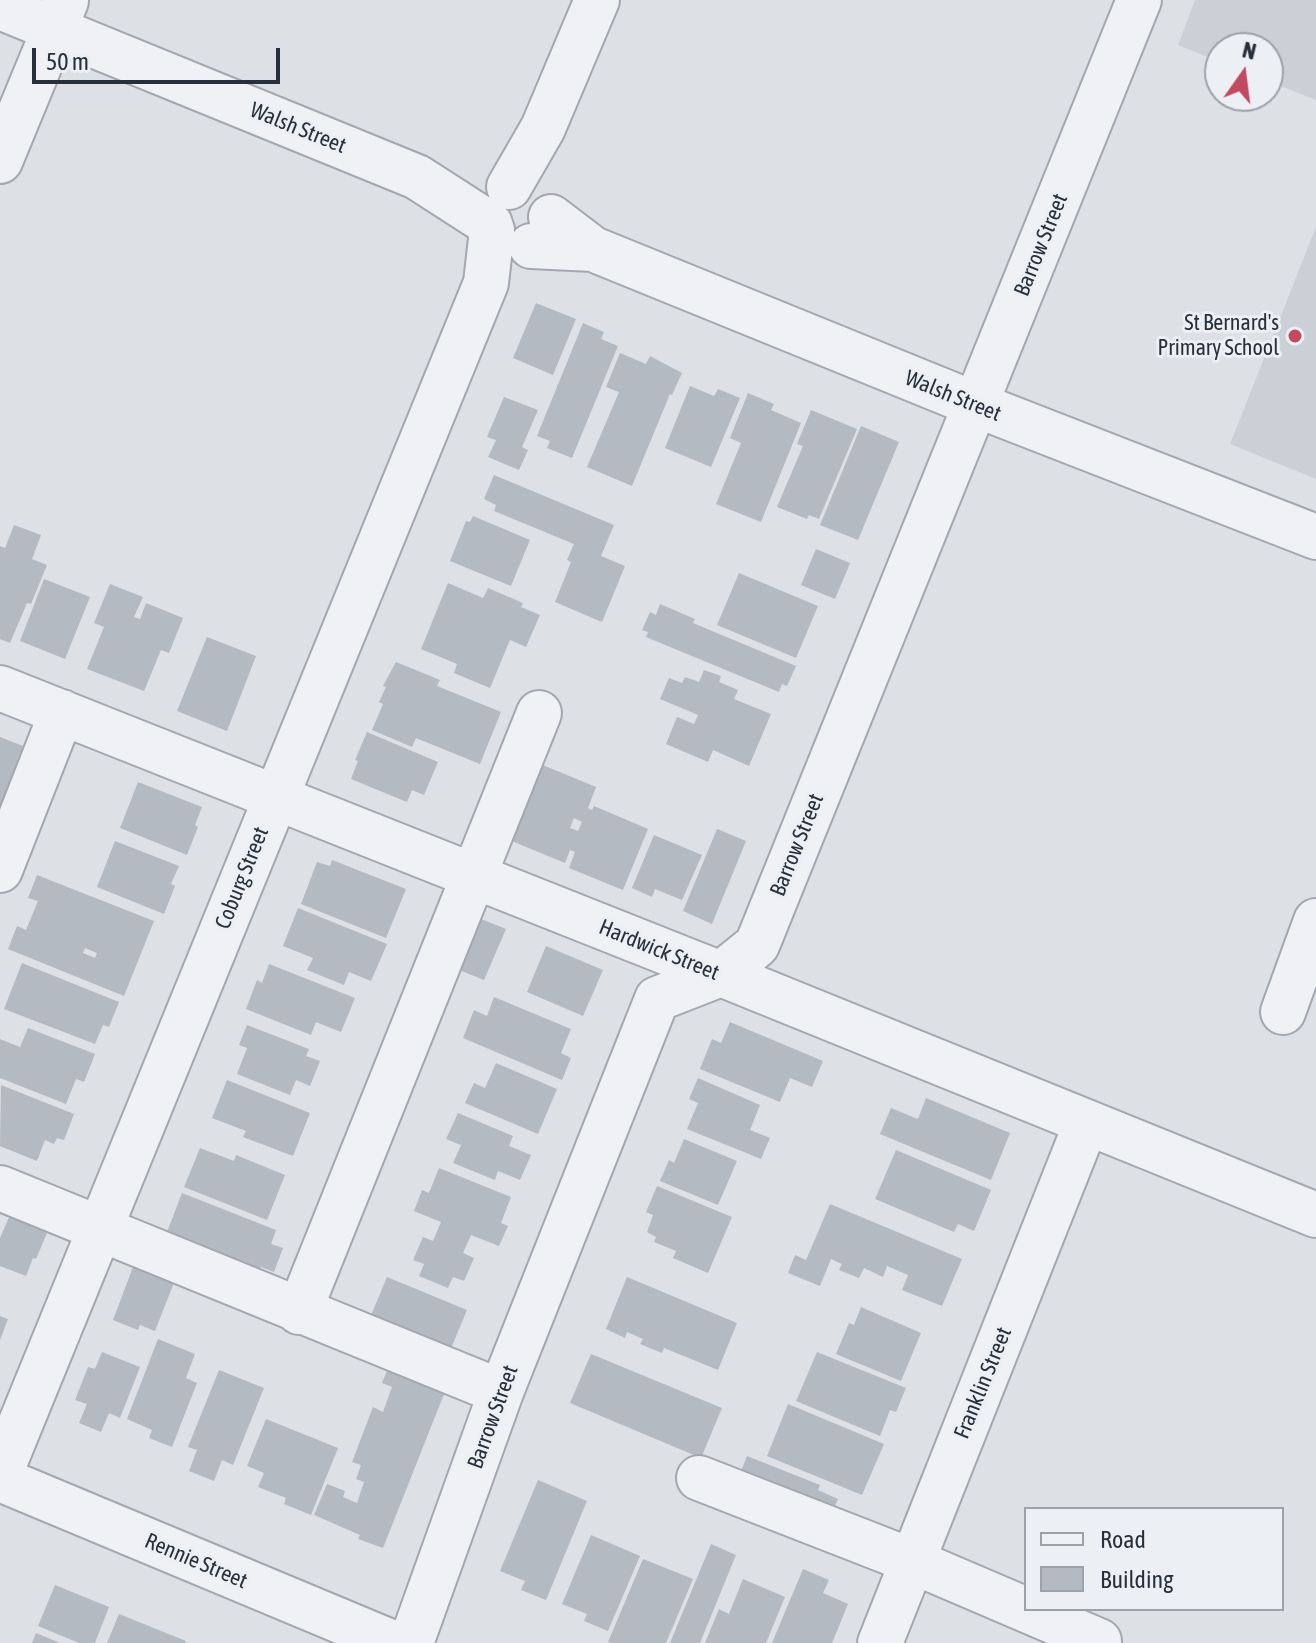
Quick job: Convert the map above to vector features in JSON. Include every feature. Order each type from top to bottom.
[{"type":"street","points":[[519,219],[543,128],[597,0]]},
{"type":"street","name":"Barrow Street","points":[[411,1643],[501,1392],[657,999],[721,974],[757,945],[1139,0]]},
{"type":"street","name":"Walsh Street","points":[[0,7],[60,14],[417,177],[977,405],[1316,537]]},
{"type":"street","points":[[0,161],[60,14]]},
{"type":"street","name":"Coburg Street","points":[[0,1477],[98,1229],[486,283],[519,219]]},
{"type":"street","name":"Hardwick Street","points":[[0,688],[721,974],[1316,1215]]},
{"type":"street","points":[[0,870],[62,712]]},
{"type":"street","points":[[299,1312],[539,713]]},
{"type":"street","points":[[1283,1012],[1316,921]]},
{"type":"street","name":"Franklin Street","points":[[880,1643],[1086,1124]]},
{"type":"street","points":[[0,1188],[501,1392]]},
{"type":"street","name":"Rennie Street","points":[[0,1477],[393,1643]]},
{"type":"street","points":[[699,1478],[912,1561],[1024,1609]]},
{"type":"street","points":[[1029,1611],[1099,1641]]},
{"type":"shaded area","points":[[1195,0],[1316,0],[1316,100],[1284,87],[1284,32],[1204,32],[1204,56],[1178,45]]},
{"type":"shaded area","name":"St Bernard's Primary School","points":[[1316,227],[1316,479],[1230,444]]},
{"type":"building","points":[[536,303],[576,319],[553,375],[513,358]]},
{"type":"building","points":[[583,323],[604,332],[601,339],[618,346],[572,458],[547,448],[550,441],[537,436]]},
{"type":"building","points":[[620,353],[646,364],[650,356],[682,373],[670,394],[632,486],[587,467],[619,392],[606,387]]},
{"type":"building","points":[[690,386],[714,396],[718,389],[740,398],[711,467],[665,448]]},
{"type":"building","points":[[748,393],[774,404],[771,410],[801,423],[761,522],[716,504],[741,443],[730,438]]},
{"type":"building","points":[[504,397],[538,410],[522,447],[528,450],[519,470],[488,457],[496,440],[487,437]]},
{"type":"building","points":[[811,410],[857,429],[819,519],[809,515],[807,519],[777,507],[803,446],[797,444]]},
{"type":"building","points":[[861,426],[899,442],[858,540],[820,525]]},
{"type":"building","points":[[494,475],[614,525],[601,556],[625,566],[602,622],[555,602],[571,562],[567,560],[574,544],[494,511],[496,505],[484,499]]},
{"type":"building","points":[[473,516],[530,540],[511,586],[450,561],[466,521],[470,522]]},
{"type":"building","points":[[14,525],[41,535],[32,559],[47,565],[10,643],[0,639],[0,546],[5,548]]},
{"type":"building","points":[[816,549],[850,563],[835,599],[801,585]]},
{"type":"building","points":[[739,573],[818,606],[796,658],[717,625]]},
{"type":"building","points":[[44,579],[90,597],[65,659],[20,641]]},
{"type":"building","points":[[448,583],[483,598],[488,588],[523,603],[521,607],[540,615],[526,647],[510,640],[490,688],[454,673],[457,664],[421,649]]},
{"type":"building","points":[[110,584],[143,597],[134,617],[140,619],[146,603],[183,618],[169,653],[161,650],[144,691],[87,669],[104,627],[94,623]]},
{"type":"building","points":[[660,604],[695,619],[693,623],[796,666],[787,686],[782,684],[779,692],[646,637],[648,632],[642,630],[650,612],[656,615]]},
{"type":"building","points":[[207,637],[256,656],[227,731],[177,711]]},
{"type":"building","points":[[396,662],[440,680],[437,686],[501,712],[480,764],[416,738],[412,747],[372,730],[383,704],[379,702],[386,687],[383,686]]},
{"type":"building","points":[[704,670],[721,676],[719,682],[738,690],[734,699],[771,714],[749,766],[713,750],[708,762],[666,744],[677,717],[694,724],[698,715],[660,699],[669,678],[682,683],[685,677],[699,682]]},
{"type":"building","points":[[367,732],[438,762],[424,795],[412,790],[407,802],[351,779]]},
{"type":"building","points":[[0,737],[36,751],[0,832]]},
{"type":"building","points":[[533,761],[596,787],[588,808],[592,810],[594,806],[648,829],[623,890],[569,868],[575,852],[570,850],[565,863],[502,837]],"holes":[[[574,818],[582,822],[578,831],[570,828]]]},
{"type":"building","points":[[138,782],[202,807],[187,855],[120,828]]},
{"type":"building","points":[[717,829],[746,841],[712,924],[683,911]]},
{"type":"building","points":[[654,835],[702,855],[682,900],[655,889],[652,897],[632,888]]},
{"type":"building","points":[[115,841],[179,866],[164,914],[97,887]]},
{"type":"building","points":[[332,860],[406,889],[386,938],[301,904],[317,862],[330,866]]},
{"type":"building","points":[[37,875],[154,921],[124,996],[8,949],[17,926],[26,930],[38,901],[28,898]],"holes":[[[85,948],[97,953],[95,958],[83,953]]]},
{"type":"building","points":[[298,908],[387,944],[371,981],[349,972],[344,985],[307,970],[313,958],[283,946]]},
{"type":"building","points":[[471,915],[506,929],[484,980],[449,966]]},
{"type":"building","points":[[546,946],[603,970],[583,1016],[527,992]]},
{"type":"building","points":[[22,963],[119,1002],[109,1027],[103,1025],[95,1044],[4,1009]]},
{"type":"building","points":[[269,964],[355,998],[341,1032],[316,1022],[311,1035],[246,1009],[257,980],[262,983]]},
{"type":"building","points":[[494,997],[571,1029],[561,1053],[571,1058],[562,1080],[463,1038],[474,1010],[487,1016]]},
{"type":"building","points":[[730,1022],[823,1061],[812,1087],[790,1078],[780,1102],[700,1069],[712,1039],[721,1043]]},
{"type":"building","points":[[247,1025],[309,1049],[306,1056],[320,1061],[310,1086],[296,1080],[290,1095],[237,1074],[247,1048],[239,1045]]},
{"type":"building","points":[[28,1028],[95,1054],[84,1082],[76,1079],[66,1104],[0,1078],[0,1039],[20,1047]]},
{"type":"building","points":[[496,1063],[557,1089],[538,1134],[465,1103],[474,1083],[485,1088]]},
{"type":"building","points":[[698,1078],[760,1105],[750,1130],[770,1138],[761,1159],[687,1129],[698,1103],[689,1099]]},
{"type":"building","points":[[227,1080],[310,1113],[293,1156],[243,1137],[246,1131],[212,1118]]},
{"type":"building","points":[[1,1085],[74,1114],[64,1140],[57,1138],[54,1144],[45,1140],[37,1161],[0,1146]]},
{"type":"building","points":[[926,1098],[1010,1133],[991,1180],[880,1134],[891,1108],[918,1119]]},
{"type":"building","points":[[458,1113],[513,1136],[509,1146],[531,1155],[520,1180],[498,1171],[495,1180],[453,1163],[461,1145],[446,1139]]},
{"type":"building","points":[[684,1139],[737,1161],[718,1205],[660,1181],[669,1160],[674,1163]]},
{"type":"building","points":[[200,1148],[234,1161],[236,1155],[285,1175],[267,1220],[184,1187]]},
{"type":"building","points":[[896,1150],[991,1190],[974,1231],[958,1224],[954,1232],[875,1199]]},
{"type":"building","points":[[439,1168],[511,1197],[501,1223],[508,1226],[499,1246],[471,1235],[463,1253],[474,1258],[464,1281],[453,1277],[448,1288],[419,1276],[424,1264],[413,1260],[423,1237],[433,1241],[441,1222],[414,1211],[422,1190],[429,1193]]},
{"type":"building","points":[[657,1186],[732,1217],[708,1273],[673,1258],[676,1251],[654,1242],[656,1237],[647,1232],[653,1215],[646,1212]]},
{"type":"building","points":[[182,1193],[276,1230],[271,1244],[283,1248],[274,1272],[261,1267],[258,1277],[164,1240]]},
{"type":"building","points":[[16,1201],[54,1216],[26,1276],[0,1266],[0,1238]]},
{"type":"building","points":[[830,1204],[962,1259],[942,1306],[902,1290],[908,1275],[887,1266],[883,1277],[864,1268],[859,1278],[839,1270],[842,1264],[831,1259],[820,1286],[788,1273],[795,1255],[806,1260]]},
{"type":"building","points":[[155,1266],[177,1275],[155,1331],[140,1325],[138,1330],[113,1320],[133,1267],[151,1275]]},
{"type":"building","points":[[387,1277],[467,1310],[447,1358],[367,1325]]},
{"type":"building","points":[[627,1277],[737,1323],[718,1370],[664,1348],[662,1353],[640,1344],[643,1339],[627,1332],[625,1338],[606,1329]]},
{"type":"building","points":[[861,1307],[921,1333],[901,1381],[836,1354],[849,1323],[854,1325]]},
{"type":"building","points":[[0,1316],[8,1319],[0,1340]]},
{"type":"building","points":[[158,1339],[195,1354],[186,1378],[197,1383],[172,1447],[149,1438],[152,1430],[127,1419]]},
{"type":"building","points":[[102,1352],[140,1367],[120,1418],[109,1413],[101,1432],[79,1423],[87,1404],[75,1400],[88,1367],[95,1369]]},
{"type":"building","points":[[817,1352],[906,1388],[896,1412],[890,1410],[880,1436],[796,1401]]},
{"type":"building","points":[[591,1354],[722,1408],[701,1458],[570,1403]]},
{"type":"building","points":[[393,1356],[450,1379],[383,1548],[358,1539],[360,1535],[314,1515],[327,1484],[345,1491],[343,1497],[357,1503],[364,1482],[356,1479],[361,1465],[352,1462],[373,1407],[383,1412],[392,1387],[382,1383]]},
{"type":"building","points":[[219,1370],[264,1388],[233,1465],[222,1460],[214,1481],[189,1471],[197,1450],[188,1447]]},
{"type":"building","points":[[788,1404],[884,1444],[862,1495],[767,1456]]},
{"type":"building","points":[[266,1419],[338,1448],[311,1515],[284,1504],[286,1498],[258,1487],[264,1473],[247,1466]]},
{"type":"building","points":[[747,1456],[820,1485],[818,1490],[838,1499],[829,1520],[737,1481]]},
{"type":"building","points":[[538,1480],[587,1501],[546,1600],[521,1590],[525,1581],[500,1571]]},
{"type":"building","points":[[591,1535],[640,1556],[608,1631],[584,1621],[587,1614],[562,1604]]},
{"type":"building","points":[[711,1544],[736,1555],[700,1643],[670,1643]]},
{"type":"building","points":[[643,1559],[693,1579],[666,1643],[608,1642]]},
{"type":"building","points":[[803,1569],[829,1580],[823,1593],[848,1604],[832,1643],[772,1643]]},
{"type":"building","points":[[743,1579],[785,1597],[766,1643],[705,1643],[719,1609],[729,1614]]},
{"type":"building","points":[[55,1585],[109,1607],[95,1643],[79,1643],[38,1626]]},
{"type":"building","points":[[119,1614],[186,1641],[107,1643]]},
{"type":"building","points":[[36,1633],[60,1643],[32,1643]]},
{"type":"place","name":"St Bernard's Primary School","points":[[1295,336]]}]
